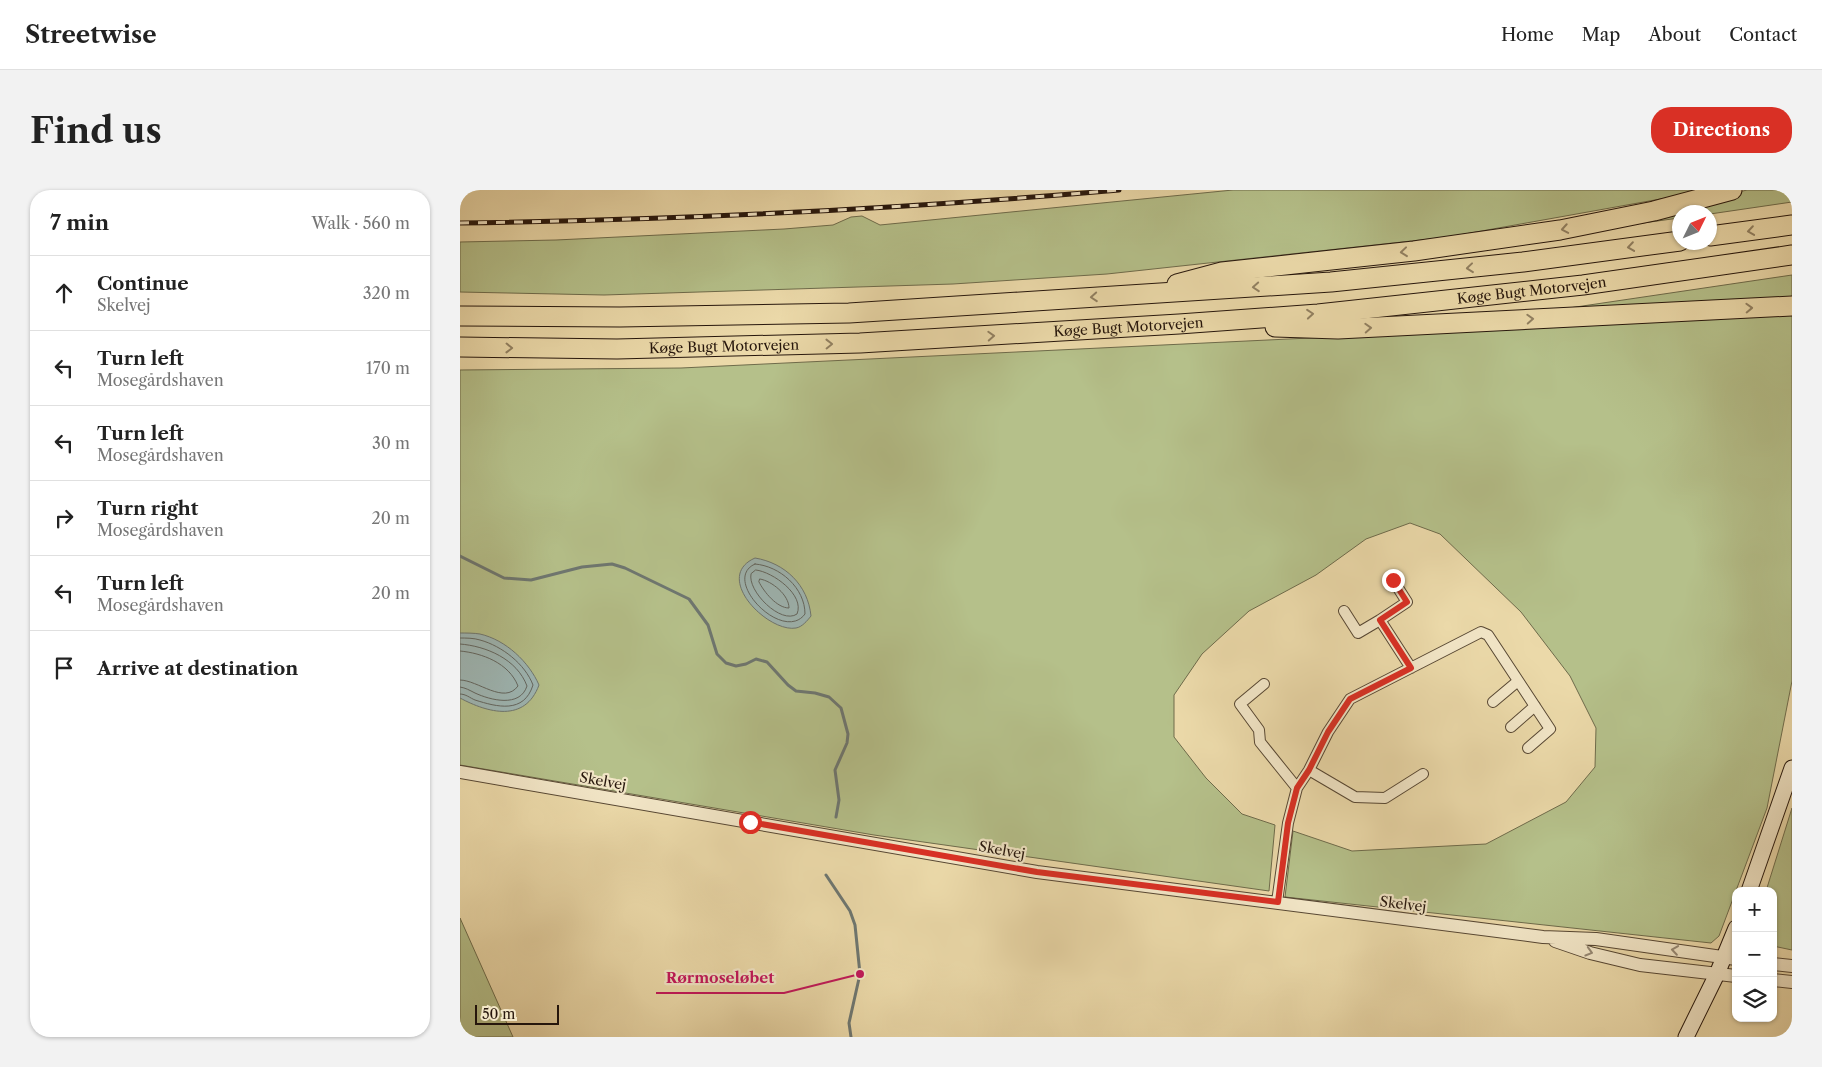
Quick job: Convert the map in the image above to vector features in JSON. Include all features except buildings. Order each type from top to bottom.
[{"type":"highway","points":[[1139,294],[1222,272],[1414,251],[1560,230],[1654,211],[1732,190]]},
{"type":"highway","points":[[1717,235],[1792,225]]},
{"type":"highway","name":"Køge Bugt Motorvejen","points":[[460,316],[620,317],[849,313],[1331,282],[1523,262],[1672,241]]},
{"type":"highway","name":"Køge Bugt Motorvejen","points":[[460,347],[616,348],[860,343],[1179,324],[1318,314],[1583,285],[1792,255]]},
{"type":"highway","points":[[1179,324],[1338,329],[1792,306]]},
{"type":"main road","points":[[1750,887],[1792,768]]},
{"type":"main road","points":[[1686,1037],[1717,974],[1730,958],[1735,932]]},
{"type":"street","points":[[1344,611],[1358,634],[1407,602],[1393,580]]},
{"type":"street","points":[[1380,620],[1411,668]]},
{"type":"street","points":[[1278,902],[1288,823],[1297,788],[1309,770],[1328,732],[1350,699],[1481,632],[1488,635],[1550,729],[1528,748]]},
{"type":"street","points":[[1493,702],[1518,681]]},
{"type":"street","points":[[1264,684],[1240,704],[1259,730],[1260,742],[1297,788]]},
{"type":"street","points":[[1511,726],[1534,706]]},
{"type":"street","points":[[1309,770],[1355,797],[1385,798],[1423,774]]},
{"type":"street","name":"Skelvej","points":[[460,772],[1037,872],[1542,937],[1596,939],[1730,958]]},
{"type":"street","name":"Skelvej","points":[[1542,937],[1590,953],[1640,965],[1732,976]]},
{"type":"street","points":[[1777,964],[1792,966]]},
{"type":"street","points":[[1777,980],[1792,982]]},
{"type":"green space","points":[[1233,190],[1696,190],[1666,198],[1448,237],[1107,274],[953,284],[604,295],[460,292],[460,242],[556,240],[784,229],[833,225],[851,217],[862,216],[880,225]]},
{"type":"green space","points":[[1747,190],[1792,190],[1792,202],[1717,213],[1717,205],[1686,205]]},
{"type":"green space","points":[[1672,208],[1672,219],[1571,233]]},
{"type":"green space","points":[[1792,275],[1792,300],[1542,312]]},
{"type":"green space","points":[[1792,315],[1792,681],[1767,808],[1737,887],[1732,887],[1732,901],[1719,936],[1711,943],[1285,897],[1293,831],[1352,851],[1486,844],[1566,802],[1595,767],[1596,728],[1570,676],[1521,612],[1440,534],[1410,523],[1366,539],[1316,575],[1249,611],[1202,654],[1174,695],[1174,737],[1206,778],[1242,814],[1275,825],[1269,891],[874,835],[460,765],[460,370],[681,368]]},
{"type":"green space","points":[[1792,808],[1792,950],[1777,947],[1777,887],[1767,887]]},
{"type":"green space","points":[[460,918],[513,1037],[460,1037]]},
{"type":"water","points":[[755,558],[785,570],[800,585],[809,605],[811,616],[802,625],[796,628],[784,627],[772,622],[759,613],[749,602],[742,590],[739,578],[743,567]]},
{"type":"water","points":[[460,633],[490,637],[516,653],[535,676],[539,685],[533,697],[525,705],[515,710],[505,711],[482,708],[460,698]]},
{"type":"waterway","points":[[460,556],[504,578],[531,580],[582,567],[612,564],[625,568],[689,599],[708,625],[717,654],[726,663],[736,666],[756,659],[767,662],[796,691],[829,697],[841,708],[848,734],[847,743],[835,770],[839,800],[836,817]]},
{"type":"waterway","points":[[826,875],[850,911],[855,925],[860,974],[849,1023],[851,1037]]},
{"type":"railway","points":[[460,223],[625,219],[872,208],[1119,190]]},
{"type":"place","name":"Rørmoseløbet","points":[[860,974]]},
{"type":"route","points":[[750,822],[1037,872],[1278,902],[1288,823],[1297,788],[1309,770],[1328,732],[1350,699],[1411,668],[1380,620],[1407,602],[1393,580]]}]
